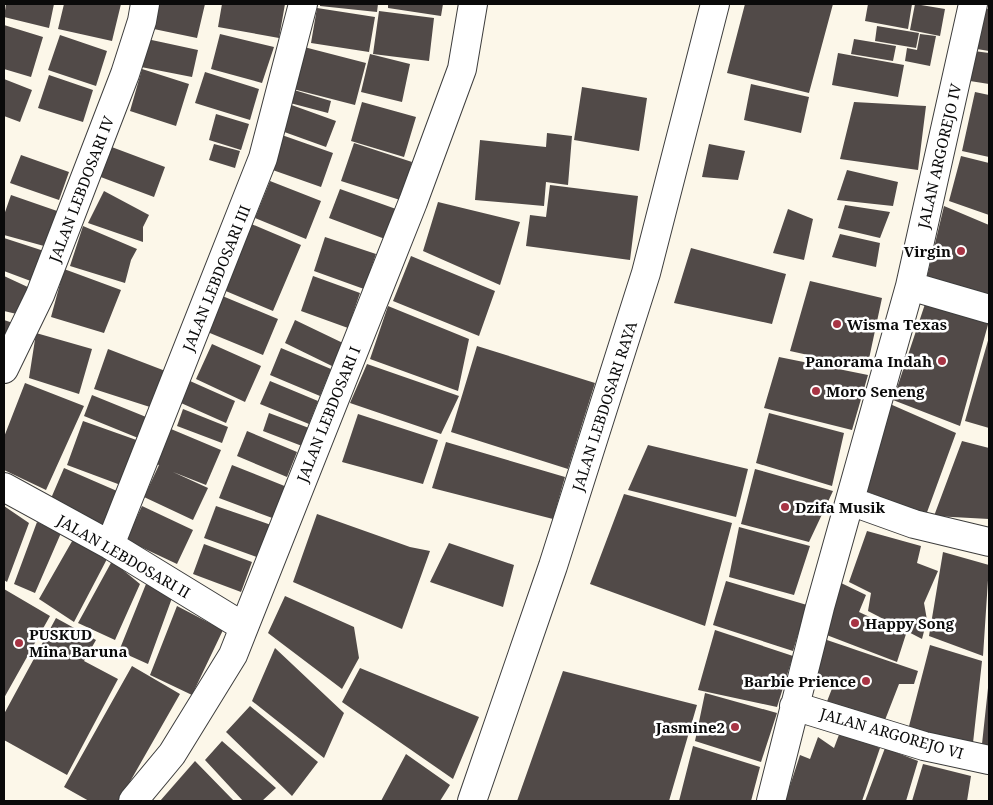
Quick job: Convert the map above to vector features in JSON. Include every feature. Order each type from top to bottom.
[{"type":"street","name":"JALAN LEBDOSARI IV","points":[[4,369],[40,295],[125,74],[142,21],[145,4]]},
{"type":"street","name":"JALAN LEBDOSARI III","points":[[110,545],[263,158],[303,4]]},
{"type":"street","name":"JALAN LEBDOSARI I","points":[[134,801],[172,754],[233,656],[412,202],[462,69],[473,4]]},
{"type":"street","name":"JALAN LEBDOSARI RAYA","points":[[472,801],[553,566],[646,273],[715,4]]},
{"type":"street","name":"JALAN ARGOREJO IV","points":[[771,801],[794,706],[910,286],[974,4]]},
{"type":"street","points":[[910,286],[989,309]]},
{"type":"street","name":"JALAN LEBDOSARI II","points":[[4,487],[110,545],[244,627]]},
{"type":"street","points":[[850,502],[914,524],[989,542]]},
{"type":"street","name":"JALAN ARGOREJO VI","points":[[794,706],[924,746],[989,760]]},
{"type":"building","points":[[6,4],[54,4],[49,28],[4,17]]},
{"type":"building","points":[[64,4],[121,4],[112,41],[58,29]]},
{"type":"building","points":[[154,4],[205,4],[197,38],[149,28]]},
{"type":"building","points":[[222,4],[285,4],[279,38],[218,27]]},
{"type":"building","points":[[320,4],[378,4],[377,12],[320,6]]},
{"type":"building","points":[[388,4],[443,4],[441,16],[388,8]]},
{"type":"building","points":[[745,4],[833,4],[809,93],[727,73]]},
{"type":"building","points":[[868,4],[912,4],[908,29],[865,21]]},
{"type":"building","points":[[915,4],[945,9],[940,36],[910,30]]},
{"type":"building","points":[[977,7],[989,9],[989,51],[971,48]]},
{"type":"building","points":[[317,8],[375,17],[369,52],[311,43]]},
{"type":"building","points":[[379,11],[434,18],[429,61],[373,54]]},
{"type":"building","points":[[4,25],[43,37],[31,77],[4,69]]},
{"type":"building","points":[[877,26],[919,33],[916,48],[875,41]]},
{"type":"building","points":[[220,34],[274,47],[262,83],[211,69]]},
{"type":"building","points":[[920,34],[936,36],[930,66],[905,61],[907,48],[917,50]]},
{"type":"building","points":[[60,35],[107,51],[96,86],[48,70]]},
{"type":"building","points":[[147,39],[198,50],[192,77],[141,67]]},
{"type":"building","points":[[854,39],[896,46],[893,61],[851,54]]},
{"type":"building","points":[[304,47],[366,63],[355,105],[293,89]]},
{"type":"building","points":[[974,51],[989,53],[989,84],[970,81]]},
{"type":"building","points":[[838,53],[904,65],[898,97],[832,85]]},
{"type":"building","points":[[370,54],[410,64],[402,102],[361,92]]},
{"type":"building","points":[[142,69],[189,84],[176,126],[130,111]]},
{"type":"building","points":[[205,72],[259,89],[250,120],[195,103]]},
{"type":"building","points":[[49,75],[93,90],[83,122],[38,108]]},
{"type":"building","points":[[4,79],[32,90],[20,122],[4,116]]},
{"type":"building","points":[[751,84],[809,97],[801,133],[744,120]]},
{"type":"building","points":[[582,87],[647,98],[639,151],[574,140]]},
{"type":"building","points":[[294,90],[331,101],[328,113],[290,103]]},
{"type":"building","points":[[975,92],[989,95],[989,157],[962,151]]},
{"type":"building","points":[[362,102],[416,117],[404,157],[351,141]]},
{"type":"building","points":[[854,102],[926,106],[918,170],[840,159]]},
{"type":"building","points":[[286,103],[336,121],[326,147],[276,129]]},
{"type":"building","points":[[216,114],[249,124],[241,150],[209,140]]},
{"type":"building","points":[[547,133],[572,136],[568,185],[546,182],[544,206],[475,200],[480,140],[546,147]]},
{"type":"building","points":[[279,134],[333,153],[321,187],[267,168]]},
{"type":"building","points":[[354,143],[412,162],[400,200],[341,181]]},
{"type":"building","points":[[214,144],[240,151],[235,168],[209,160]]},
{"type":"building","points":[[709,144],[745,151],[738,180],[702,177]]},
{"type":"building","points":[[109,146],[165,167],[154,197],[98,176]]},
{"type":"building","points":[[21,155],[69,172],[59,200],[10,183]]},
{"type":"building","points":[[961,156],[989,163],[989,215],[949,201]]},
{"type":"building","points":[[847,170],[898,182],[893,206],[837,200]]},
{"type":"building","points":[[270,181],[321,201],[306,239],[255,218]]},
{"type":"building","points":[[550,185],[638,196],[630,260],[526,246],[530,215],[546,217]]},
{"type":"building","points":[[340,189],[396,209],[385,239],[329,218]]},
{"type":"building","points":[[104,191],[149,215],[143,227],[143,242],[88,223]]},
{"type":"building","points":[[11,195],[60,212],[44,246],[4,235],[4,215]]},
{"type":"building","points":[[438,202],[520,222],[500,285],[423,251]]},
{"type":"building","points":[[845,205],[890,212],[880,238],[838,228]]},
{"type":"building","name":"Virgin","points":[[944,206],[989,225],[989,300],[927,277]]},
{"type":"building","points":[[788,209],[813,219],[804,260],[773,253]]},
{"type":"building","points":[[249,223],[301,245],[273,311],[221,289]]},
{"type":"building","points":[[83,226],[137,249],[131,260],[125,283],[70,266]]},
{"type":"building","points":[[840,234],[880,243],[876,267],[832,257]]},
{"type":"building","points":[[325,237],[376,254],[364,289],[314,271]]},
{"type":"building","points":[[4,238],[44,251],[36,283],[4,271]]},
{"type":"building","points":[[691,248],[786,274],[772,324],[674,303]]},
{"type":"building","points":[[411,256],[495,291],[479,336],[393,301]]},
{"type":"building","points":[[64,269],[121,290],[104,333],[51,317]]},
{"type":"building","points":[[4,276],[32,289],[21,315],[4,311]]},
{"type":"building","points":[[313,276],[360,293],[348,328],[301,311]]},
{"type":"building","name":"Wisma Texas","points":[[810,281],[882,298],[867,368],[790,351]]},
{"type":"building","points":[[220,295],[278,319],[263,355],[205,331]]},
{"type":"building","name":"Panorama Indah","points":[[926,301],[989,321],[960,426],[893,400]]},
{"type":"building","points":[[388,306],[469,339],[458,391],[370,359]]},
{"type":"building","points":[[4,320],[16,324],[4,356]]},
{"type":"building","points":[[295,320],[345,344],[334,367],[285,343]]},
{"type":"building","points":[[36,333],[92,349],[79,394],[29,378]]},
{"type":"building","points":[[989,337],[989,428],[965,421]]},
{"type":"building","points":[[212,344],[261,366],[245,402],[196,379]]},
{"type":"building","points":[[477,346],[595,383],[568,469],[451,432]]},
{"type":"building","points":[[281,348],[331,369],[320,396],[270,375]]},
{"type":"building","points":[[108,349],[168,372],[153,408],[94,389]]},
{"type":"building","name":"Moro Seneng","points":[[779,357],[868,375],[852,430],[764,408]]},
{"type":"building","points":[[367,364],[459,396],[441,434],[350,403]]},
{"type":"building","points":[[190,381],[235,401],[226,423],[181,403]]},
{"type":"building","points":[[270,381],[318,401],[309,424],[260,404]]},
{"type":"building","points":[[25,383],[84,406],[46,490],[4,470],[4,437]]},
{"type":"building","points":[[92,395],[151,419],[143,440],[84,416]]},
{"type":"building","points":[[890,404],[956,433],[926,515],[863,490]]},
{"type":"building","points":[[183,409],[228,427],[222,443],[177,426]]},
{"type":"building","points":[[269,413],[309,428],[302,446],[263,431]]},
{"type":"building","points":[[769,413],[844,433],[832,486],[756,463]]},
{"type":"building","points":[[358,414],[438,440],[423,484],[342,462]]},
{"type":"building","points":[[83,421],[142,442],[126,487],[67,465]]},
{"type":"building","points":[[171,429],[221,450],[206,485],[173,472],[208,488],[193,520],[144,497],[159,465],[156,464]]},
{"type":"building","points":[[247,431],[297,452],[287,477],[237,456]]},
{"type":"building","points":[[962,441],[989,448],[989,519],[934,516]]},
{"type":"building","points":[[446,442],[565,477],[553,519],[432,488]]},
{"type":"building","points":[[648,445],[748,469],[736,517],[628,490]]},
{"type":"building","points":[[232,465],[287,487],[275,519],[219,498]]},
{"type":"building","points":[[64,468],[117,491],[103,525],[49,503]]},
{"type":"building","name":"Dzifa Musik","points":[[755,469],[833,491],[809,542],[741,524]]},
{"type":"building","points":[[624,494],[732,523],[705,626],[590,584]]},
{"type":"building","points":[[4,506],[29,523],[7,582],[4,580]]},
{"type":"building","points":[[142,506],[193,530],[177,564],[126,540]]},
{"type":"building","points":[[216,506],[274,526],[262,559],[204,538]]},
{"type":"building","points":[[317,514],[410,547],[430,551],[402,629],[293,582]]},
{"type":"building","points":[[37,522],[61,533],[35,593],[14,584]]},
{"type":"building","points":[[739,527],[810,546],[794,595],[729,577]]},
{"type":"building","points":[[867,531],[921,546],[917,563],[938,571],[924,603],[927,620],[922,639],[868,611],[871,593],[849,582]]},
{"type":"building","points":[[75,536],[107,559],[74,622],[39,599]]},
{"type":"building","points":[[449,543],[514,565],[503,607],[430,582]]},
{"type":"building","points":[[204,544],[252,562],[241,592],[193,574]]},
{"type":"building","points":[[943,552],[989,565],[983,656],[929,636]]},
{"type":"building","points":[[112,561],[140,584],[115,640],[78,623]]},
{"type":"building","points":[[726,581],[807,605],[793,651],[713,625]]},
{"type":"building","name":"Happy Song","points":[[839,582],[866,595],[859,612],[906,634],[897,662],[824,634]]},
{"type":"building","points":[[146,584],[172,598],[148,664],[119,651]]},
{"type":"building","name":"PUSKUD Mina Baruna","points":[[4,589],[50,616],[4,698]]},
{"type":"building","points":[[285,596],[354,627],[359,658],[342,689],[268,633]]},
{"type":"building","points":[[177,606],[223,630],[192,695],[150,675]]},
{"type":"building","points":[[56,618],[96,640],[84,661],[118,679],[67,775],[4,740],[4,714]]},
{"type":"building","points":[[715,630],[793,656],[777,707],[698,690]]},
{"type":"building","name":"Barbie Prience","points":[[824,639],[918,671],[914,684],[899,684],[885,720],[826,704],[833,686],[811,679]]},
{"type":"building","points":[[930,645],[982,661],[973,743],[908,730]]},
{"type":"building","points":[[275,648],[344,713],[324,758],[252,701]]},
{"type":"building","points":[[132,666],[180,694],[119,801],[89,801],[64,787]]},
{"type":"building","points":[[360,668],[479,717],[453,779],[342,702]]},
{"type":"building","points":[[563,671],[697,705],[669,801],[517,801]]},
{"type":"building","points":[[989,688],[989,746],[982,744]]},
{"type":"building","name":"Jasmine2","points":[[705,693],[777,713],[761,762],[695,741]]},
{"type":"building","points":[[250,706],[318,762],[292,796],[226,732]]},
{"type":"building","points":[[840,732],[880,748],[862,801],[785,801],[800,755],[810,759],[818,737],[834,748]]},
{"type":"building","points":[[222,741],[276,788],[262,801],[243,801],[205,760]]},
{"type":"building","points":[[693,746],[760,767],[751,801],[679,801]]},
{"type":"building","points":[[885,748],[918,761],[906,801],[865,801]]},
{"type":"building","points":[[406,754],[450,785],[440,801],[381,801]]},
{"type":"building","points":[[195,761],[234,801],[160,801]]},
{"type":"building","points":[[923,764],[971,776],[967,801],[912,801]]},
{"type":"place","name":"Virgin","points":[[961,251]]},
{"type":"place","name":"Wisma Texas","points":[[837,324]]},
{"type":"place","name":"Panorama Indah","points":[[942,361]]},
{"type":"place","name":"Moro Seneng","points":[[816,391]]},
{"type":"place","name":"Dzifa Musik","points":[[785,507]]},
{"type":"place","name":"Happy Song","points":[[855,623]]},
{"type":"place","name":"PUSKUD Mina Baruna","points":[[19,643]]},
{"type":"place","name":"Barbie Prience","points":[[866,681]]},
{"type":"place","name":"Jasmine2","points":[[735,727]]}]
